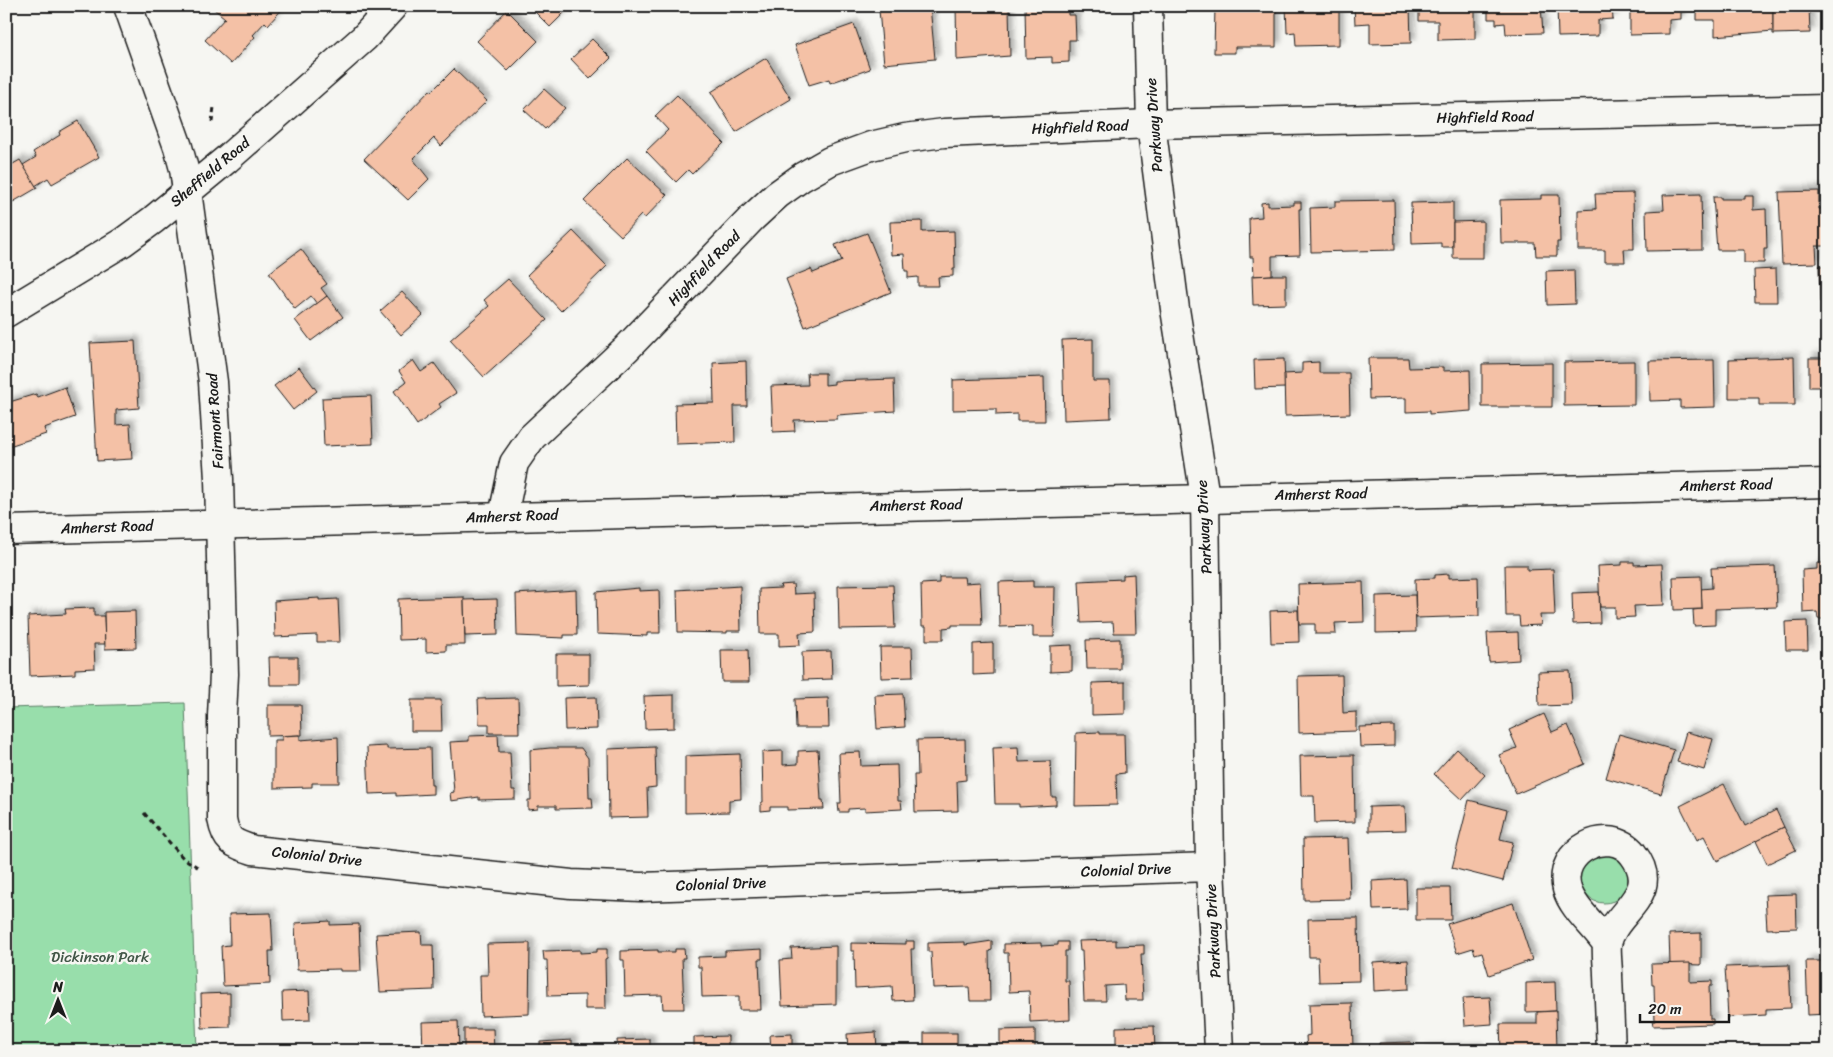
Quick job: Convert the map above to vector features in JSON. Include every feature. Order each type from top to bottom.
[{"type":"street","name":"Fairmont Road","points":[[128,6],[178,147],[188,192],[212,382],[220,523],[224,674],[222,819],[225,834],[234,844]]},
{"type":"street","name":"Sheffield Road","points":[[6,313],[123,242],[188,192],[364,38],[393,6]]},
{"type":"street","name":"Parkway Drive","points":[[1148,6],[1150,124],[1174,309],[1205,498],[1210,867],[1219,1051]]},
{"type":"street","name":"Highfield Road","points":[[502,516],[514,462],[532,437],[626,349],[752,218],[802,177],[846,155],[871,146],[905,138],[944,133],[1150,124],[1827,109]]},
{"type":"street","name":"Amherst Road","points":[[6,530],[1827,483]]},
{"type":"street","name":"Colonial Drive","points":[[234,844],[252,850],[571,884],[641,887],[1210,867]]},
{"type":"street","points":[[1607,944],[1611,1051]]},
{"type":"path","points":[[212,122],[214,107]]},
{"type":"path","points":[[144,813],[183,858],[199,868]]},
{"type":"green space","name":"Dickinson Park","points":[[185,703],[197,1051],[6,1051],[6,708]]},
{"type":"green space","points":[[1604,855],[1613,857],[1621,862],[1626,870],[1628,879],[1626,888],[1621,896],[1613,901],[1604,903],[1595,901],[1587,896],[1582,888],[1580,879],[1582,870],[1587,862],[1595,857]]},
{"type":"building","points":[[217,6],[285,6],[268,25],[265,22],[253,35],[255,37],[231,64],[205,40],[225,18],[214,9]]},
{"type":"building","points":[[529,6],[571,6],[550,27]]},
{"type":"building","points":[[930,6],[935,59],[884,64],[879,10]]},
{"type":"building","points":[[956,6],[1009,6],[1010,56],[957,60]]},
{"type":"building","points":[[1025,6],[1068,6],[1068,15],[1075,15],[1076,40],[1069,40],[1069,62],[1052,63],[1052,57],[1026,58]]},
{"type":"building","points":[[1215,6],[1276,6],[1276,47],[1235,47],[1235,53],[1214,53]]},
{"type":"building","points":[[1286,6],[1339,6],[1339,45],[1296,46],[1295,32],[1287,33]]},
{"type":"building","points":[[1354,6],[1410,6],[1411,43],[1370,44],[1370,23],[1355,24]]},
{"type":"building","points":[[1419,6],[1475,6],[1475,39],[1438,40],[1438,21],[1419,21]]},
{"type":"building","points":[[1488,6],[1541,6],[1543,33],[1506,34],[1505,23],[1496,24],[1496,19],[1488,19]]},
{"type":"building","points":[[1557,6],[1612,6],[1613,19],[1598,20],[1598,36],[1558,37]]},
{"type":"building","points":[[1630,6],[1681,6],[1681,19],[1669,20],[1669,34],[1630,35]]},
{"type":"building","points":[[1697,6],[1773,8],[1773,31],[1715,36],[1715,20],[1697,20]]},
{"type":"building","points":[[1773,6],[1809,6],[1810,33],[1773,34]]},
{"type":"building","points":[[507,10],[538,41],[508,71],[477,41]]},
{"type":"building","points":[[854,24],[870,69],[830,83],[829,79],[809,85],[795,45]]},
{"type":"building","points":[[592,39],[611,58],[590,79],[571,59]]},
{"type":"building","points":[[766,58],[791,99],[736,132],[711,92]]},
{"type":"building","points":[[454,69],[487,101],[441,146],[434,138],[413,159],[429,179],[408,200],[364,159],[430,90],[431,92]]},
{"type":"building","points":[[544,89],[565,108],[545,129],[524,110]]},
{"type":"building","points":[[677,95],[724,143],[692,174],[688,170],[676,182],[646,151],[668,130],[655,116]]},
{"type":"building","points":[[78,121],[99,157],[52,184],[48,178],[35,186],[23,165],[36,157],[33,152],[60,135],[59,132]]},
{"type":"building","points":[[627,158],[667,195],[645,218],[641,215],[621,236],[584,201]]},
{"type":"building","points":[[20,160],[37,188],[13,202],[6,191],[6,168]]},
{"type":"building","points":[[1819,191],[1819,209],[1827,209],[1827,246],[1816,246],[1817,263],[1782,264],[1779,192]]},
{"type":"building","points":[[1633,193],[1634,249],[1624,249],[1625,262],[1605,262],[1605,250],[1578,250],[1578,210],[1596,209],[1595,194]]},
{"type":"building","points":[[1701,194],[1702,250],[1647,251],[1646,211],[1664,210],[1663,195]]},
{"type":"building","points":[[1541,195],[1559,195],[1560,242],[1557,242],[1557,256],[1536,256],[1535,243],[1501,243],[1500,200],[1541,199]]},
{"type":"building","points":[[1745,196],[1753,196],[1753,210],[1766,209],[1767,249],[1764,249],[1764,263],[1744,263],[1744,250],[1717,250],[1713,197],[1745,199]]},
{"type":"building","points":[[1394,200],[1395,250],[1311,252],[1310,208],[1335,207],[1335,201]]},
{"type":"building","points":[[1268,202],[1268,206],[1294,205],[1294,202],[1301,202],[1301,209],[1299,209],[1300,255],[1272,256],[1272,275],[1254,276],[1253,257],[1250,257],[1249,218],[1262,217],[1261,203]]},
{"type":"building","points":[[1453,202],[1453,247],[1441,247],[1441,243],[1412,244],[1411,203]]},
{"type":"building","points":[[922,221],[922,232],[954,231],[955,269],[953,269],[953,276],[938,277],[939,286],[918,286],[918,277],[908,278],[908,271],[905,271],[904,254],[891,255],[890,222]]},
{"type":"building","points":[[1483,221],[1483,258],[1453,258],[1453,222]]},
{"type":"building","points":[[573,231],[607,266],[561,311],[527,275]]},
{"type":"building","points":[[867,233],[891,292],[805,327],[786,279],[811,269],[813,273],[842,261],[835,245]]},
{"type":"building","points":[[301,249],[327,284],[321,288],[327,296],[317,304],[311,296],[295,309],[269,273]]},
{"type":"building","points":[[1819,266],[1827,266],[1827,302],[1820,302]]},
{"type":"building","points":[[1776,269],[1777,302],[1755,302],[1754,270]]},
{"type":"building","points":[[1574,270],[1575,304],[1547,305],[1546,271]]},
{"type":"building","points":[[1286,275],[1286,304],[1253,305],[1252,276]]},
{"type":"building","points":[[508,279],[547,320],[484,377],[450,340],[489,306],[484,300]]},
{"type":"building","points":[[402,292],[423,315],[401,335],[380,311]]},
{"type":"building","points":[[327,296],[343,317],[311,341],[295,320]]},
{"type":"building","points":[[1093,339],[1093,381],[1110,381],[1111,418],[1064,420],[1062,340]]},
{"type":"building","points":[[135,341],[139,408],[116,410],[116,425],[130,424],[132,459],[97,461],[90,343]]},
{"type":"building","points":[[1794,357],[1795,405],[1759,405],[1759,398],[1729,398],[1729,359]]},
{"type":"building","points":[[1368,358],[1408,358],[1409,368],[1443,367],[1443,371],[1470,370],[1471,411],[1429,414],[1429,411],[1406,412],[1406,398],[1369,399]]},
{"type":"building","points":[[1809,358],[1827,358],[1827,387],[1809,387]]},
{"type":"building","points":[[1284,359],[1285,388],[1255,389],[1254,360]]},
{"type":"building","points":[[413,360],[421,372],[434,363],[456,393],[439,404],[441,407],[417,425],[394,391],[406,382],[399,371]]},
{"type":"building","points":[[1714,360],[1715,407],[1680,408],[1680,400],[1650,401],[1649,361]]},
{"type":"building","points":[[746,361],[747,406],[734,406],[735,442],[676,444],[675,404],[714,403],[713,363]]},
{"type":"building","points":[[1634,361],[1634,405],[1564,406],[1564,362]]},
{"type":"building","points":[[1319,362],[1319,373],[1349,373],[1350,414],[1285,416],[1284,374],[1302,373],[1302,363]]},
{"type":"building","points":[[1552,363],[1552,407],[1482,407],[1482,364]]},
{"type":"building","points":[[299,367],[317,391],[293,410],[274,386]]},
{"type":"building","points":[[807,373],[825,373],[825,385],[834,384],[834,381],[894,379],[895,411],[837,415],[837,419],[794,420],[795,431],[773,432],[771,386],[808,385]]},
{"type":"building","points":[[1044,377],[1045,421],[1017,421],[1017,414],[996,415],[996,409],[953,410],[953,380]]},
{"type":"building","points":[[65,387],[75,417],[44,428],[46,434],[9,446],[6,441],[6,403],[36,394],[38,397]]},
{"type":"building","points":[[371,396],[373,444],[324,446],[322,398]]},
{"type":"building","points":[[1622,562],[1634,562],[1634,565],[1662,564],[1664,605],[1634,606],[1635,617],[1615,618],[1615,607],[1600,607],[1598,566],[1622,565]]},
{"type":"building","points":[[1817,563],[1827,563],[1827,619],[1818,619],[1817,612],[1803,613],[1802,570],[1817,569]]},
{"type":"building","points":[[1505,565],[1527,565],[1527,570],[1553,569],[1555,615],[1540,615],[1541,625],[1520,626],[1519,616],[1506,616]]},
{"type":"building","points":[[1775,566],[1777,607],[1715,609],[1715,625],[1694,626],[1693,610],[1702,609],[1701,589],[1712,588],[1711,568]]},
{"type":"building","points":[[1134,574],[1136,633],[1114,633],[1113,622],[1081,623],[1079,581],[1123,579],[1123,575]]},
{"type":"building","points":[[1449,574],[1449,578],[1478,577],[1479,616],[1416,618],[1415,579],[1435,578],[1435,575]]},
{"type":"building","points":[[1701,576],[1702,609],[1674,610],[1673,577]]},
{"type":"building","points":[[939,577],[964,577],[965,583],[980,582],[982,625],[952,625],[952,627],[943,628],[943,640],[926,640],[926,626],[922,626],[921,584],[939,583]]},
{"type":"building","points":[[1033,581],[1033,587],[1055,587],[1054,637],[1033,637],[1033,626],[1000,627],[999,582]]},
{"type":"building","points":[[1363,582],[1364,622],[1335,623],[1336,634],[1315,634],[1315,624],[1299,624],[1298,584]]},
{"type":"building","points":[[793,584],[794,594],[814,593],[815,632],[799,633],[800,645],[779,646],[779,634],[760,634],[759,589],[781,588],[780,585]]},
{"type":"building","points":[[893,585],[895,628],[839,629],[838,586]]},
{"type":"building","points":[[740,586],[741,631],[727,631],[727,633],[678,632],[677,590]]},
{"type":"building","points":[[639,588],[639,591],[659,590],[660,633],[647,633],[647,636],[597,634],[596,592]]},
{"type":"building","points":[[576,590],[577,635],[564,635],[564,638],[517,636],[516,594]]},
{"type":"building","points":[[1599,592],[1600,623],[1573,624],[1572,593]]},
{"type":"building","points":[[1415,595],[1416,632],[1376,633],[1376,596]]},
{"type":"building","points":[[464,597],[465,645],[446,645],[446,651],[426,652],[426,639],[399,640],[398,599]]},
{"type":"building","points":[[319,598],[319,600],[338,599],[340,642],[317,642],[317,635],[275,637],[274,601]]},
{"type":"building","points":[[497,599],[498,635],[465,636],[464,600]]},
{"type":"building","points":[[94,608],[94,616],[104,616],[105,644],[94,644],[95,668],[75,669],[75,674],[30,676],[28,616],[66,614],[65,609]]},
{"type":"building","points":[[1298,610],[1299,642],[1271,643],[1270,611]]},
{"type":"building","points":[[135,611],[136,648],[105,649],[104,612]]},
{"type":"building","points":[[1807,621],[1808,650],[1786,650],[1785,622]]},
{"type":"building","points":[[1518,632],[1519,660],[1489,662],[1487,633]]},
{"type":"building","points":[[1120,639],[1120,669],[1087,669],[1086,640]]},
{"type":"building","points":[[993,643],[993,674],[973,675],[973,644]]},
{"type":"building","points":[[1072,645],[1072,671],[1050,672],[1050,646]]},
{"type":"building","points":[[880,647],[912,647],[913,677],[881,678]]},
{"type":"building","points":[[721,650],[748,650],[749,682],[722,682]]},
{"type":"building","points":[[831,651],[832,679],[803,680],[802,652]]},
{"type":"building","points":[[556,654],[589,654],[589,685],[556,686]]},
{"type":"building","points":[[269,657],[298,657],[298,685],[270,685]]},
{"type":"building","points":[[1570,671],[1572,705],[1539,706],[1538,672]]},
{"type":"building","points":[[1342,675],[1343,713],[1356,712],[1356,731],[1299,733],[1298,676]]},
{"type":"building","points":[[1125,682],[1125,714],[1092,715],[1092,683]]},
{"type":"building","points":[[903,694],[905,727],[877,729],[875,695]]},
{"type":"building","points":[[674,695],[674,728],[645,729],[644,696]]},
{"type":"building","points":[[596,697],[597,729],[565,730],[564,698]]},
{"type":"building","points":[[518,698],[519,733],[489,733],[489,724],[479,724],[478,699]]},
{"type":"building","points":[[828,698],[829,728],[796,728],[795,699]]},
{"type":"building","points":[[411,700],[441,700],[442,731],[411,731]]},
{"type":"building","points":[[268,705],[301,705],[302,735],[268,736]]},
{"type":"building","points":[[1544,714],[1552,732],[1568,725],[1585,764],[1516,794],[1499,755],[1517,748],[1509,730]]},
{"type":"building","points":[[1394,726],[1394,746],[1360,747],[1359,727]]},
{"type":"building","points":[[1100,732],[1100,734],[1124,734],[1125,773],[1116,774],[1117,805],[1075,806],[1076,733]]},
{"type":"building","points":[[1686,732],[1713,739],[1704,770],[1677,762]]},
{"type":"building","points":[[1619,734],[1674,750],[1661,794],[1606,778]]},
{"type":"building","points":[[300,735],[300,740],[338,737],[339,783],[312,783],[312,787],[274,788],[274,740],[282,740],[282,736]]},
{"type":"building","points":[[498,735],[499,752],[510,752],[512,790],[515,790],[515,799],[479,800],[479,797],[451,801],[450,793],[454,792],[450,742],[469,741],[469,736]]},
{"type":"building","points":[[965,739],[966,780],[957,781],[958,811],[915,812],[914,775],[918,775],[917,740]]},
{"type":"building","points":[[387,746],[387,749],[430,748],[433,794],[396,796],[396,793],[369,794],[367,747]]},
{"type":"building","points":[[655,747],[656,787],[647,788],[648,817],[609,818],[608,749]]},
{"type":"building","points":[[1018,747],[1019,762],[1050,761],[1052,797],[1056,797],[1056,805],[1019,807],[1019,804],[995,804],[993,748]]},
{"type":"building","points":[[581,748],[588,758],[589,798],[592,798],[593,808],[556,809],[556,806],[538,806],[538,809],[528,810],[528,800],[531,800],[530,750]]},
{"type":"building","points":[[1457,749],[1485,775],[1462,800],[1434,774]]},
{"type":"building","points":[[818,750],[821,800],[823,800],[824,809],[787,810],[787,807],[770,807],[770,810],[761,811],[761,802],[763,802],[762,752],[783,751],[783,765],[798,764],[798,751]]},
{"type":"building","points":[[860,752],[861,766],[897,765],[898,801],[901,801],[902,809],[865,811],[865,808],[848,809],[848,812],[839,812],[838,803],[841,803],[839,753]]},
{"type":"building","points":[[740,754],[741,799],[729,800],[729,812],[685,813],[685,756]]},
{"type":"building","points":[[1354,755],[1355,822],[1315,823],[1314,796],[1301,796],[1300,756]]},
{"type":"building","points":[[1724,784],[1745,826],[1776,810],[1784,827],[1717,861],[1704,836],[1697,840],[1680,806]]},
{"type":"building","points":[[1469,800],[1507,810],[1500,839],[1513,842],[1503,881],[1452,868]]},
{"type":"building","points":[[1405,806],[1406,830],[1369,831],[1369,807]]},
{"type":"building","points":[[1784,827],[1796,850],[1767,864],[1756,841]]},
{"type":"building","points":[[1348,838],[1350,899],[1304,900],[1303,839]]},
{"type":"building","points":[[1406,879],[1407,909],[1373,910],[1372,881]]},
{"type":"building","points":[[1416,888],[1450,888],[1451,920],[1416,920]]},
{"type":"building","points":[[1796,894],[1797,928],[1767,929],[1765,895]]},
{"type":"building","points":[[1513,903],[1532,960],[1489,975],[1482,952],[1475,954],[1473,948],[1457,953],[1447,924]]},
{"type":"building","points":[[271,913],[273,951],[269,951],[270,984],[223,986],[221,946],[230,945],[229,914]]},
{"type":"building","points":[[1358,918],[1359,981],[1319,982],[1318,957],[1309,957],[1308,919]]},
{"type":"building","points":[[330,921],[330,925],[359,924],[361,971],[340,971],[340,969],[297,970],[295,923]]},
{"type":"building","points":[[421,932],[422,945],[433,945],[434,990],[380,992],[376,934]]},
{"type":"building","points":[[1701,933],[1701,965],[1670,964],[1669,934]]},
{"type":"building","points":[[1116,940],[1116,946],[1144,945],[1144,954],[1141,954],[1143,1000],[1125,1000],[1124,985],[1105,986],[1106,1001],[1084,1001],[1082,951],[1080,951],[1079,941]]},
{"type":"building","points":[[906,941],[914,941],[914,949],[911,949],[913,1000],[893,1001],[892,986],[855,988],[854,951],[851,951],[851,943],[906,944]]},
{"type":"building","points":[[992,941],[992,950],[989,951],[990,1001],[970,1001],[969,987],[933,988],[931,952],[928,952],[928,943],[965,942],[965,945]]},
{"type":"building","points":[[1058,942],[1068,942],[1068,951],[1065,951],[1065,981],[1069,981],[1070,1020],[1030,1022],[1029,991],[1009,992],[1008,953],[1004,953],[1004,944],[1041,943],[1041,946],[1058,945]]},
{"type":"building","points":[[530,943],[529,1014],[481,1016],[480,975],[488,975],[487,944]]},
{"type":"building","points":[[836,946],[836,1004],[782,1006],[780,960],[792,959],[791,948]]},
{"type":"building","points":[[597,949],[607,949],[607,958],[605,959],[606,1009],[585,1009],[585,995],[548,996],[547,960],[544,960],[543,951],[580,950],[580,953],[597,952]]},
{"type":"building","points":[[675,949],[684,949],[685,958],[682,958],[684,1009],[663,1009],[662,995],[625,996],[624,960],[621,960],[621,951],[658,950],[658,952],[675,952]]},
{"type":"building","points":[[762,949],[762,959],[759,959],[761,1010],[739,1010],[739,996],[702,997],[701,967],[698,967],[698,957],[725,956],[725,951]]},
{"type":"building","points":[[1408,960],[1409,989],[1374,991],[1373,962]]},
{"type":"building","points":[[1806,961],[1827,961],[1827,1014],[1808,1015]]},
{"type":"building","points":[[1690,963],[1690,982],[1712,981],[1712,986],[1709,986],[1710,1019],[1713,1019],[1713,1024],[1653,1026],[1652,1021],[1655,1021],[1654,985],[1652,985],[1651,964]]},
{"type":"building","points":[[1789,965],[1791,1008],[1766,1009],[1766,1015],[1728,1017],[1725,967]]},
{"type":"building","points":[[1555,982],[1556,1011],[1526,1012],[1526,983]]},
{"type":"building","points":[[309,991],[310,1020],[283,1021],[282,992]]},
{"type":"building","points":[[230,993],[230,1027],[202,1028],[201,994]]},
{"type":"building","points":[[1490,997],[1492,1024],[1465,1026],[1463,998]]},
{"type":"building","points":[[1352,1003],[1353,1051],[1307,1051],[1306,1036],[1310,1035],[1309,1004]]},
{"type":"building","points":[[1556,1011],[1557,1051],[1501,1051],[1500,1024],[1537,1024],[1537,1012]]},
{"type":"building","points":[[458,1021],[459,1051],[423,1051],[422,1022]]},
{"type":"building","points":[[1154,1026],[1155,1051],[1116,1051],[1116,1027]]},
{"type":"building","points":[[464,1029],[493,1029],[494,1051],[464,1051]]},
{"type":"building","points":[[1035,1029],[1035,1051],[1000,1051],[1000,1030]]},
{"type":"building","points":[[876,1032],[877,1051],[848,1051],[847,1034]]},
{"type":"building","points":[[924,1033],[957,1033],[957,1051],[924,1051]]},
{"type":"building","points":[[792,1034],[792,1051],[771,1051],[770,1035]]},
{"type":"building","points":[[728,1036],[728,1051],[694,1051],[694,1037]]},
{"type":"building","points":[[650,1039],[650,1051],[618,1051],[617,1040]]},
{"type":"building","points":[[572,1040],[572,1051],[540,1051],[540,1042]]},
{"type":"building","points":[[1411,1042],[1411,1051],[1379,1051],[1379,1043]]},
{"type":"building","points":[[1479,1048],[1479,1051],[1422,1051],[1422,1050]]}]
